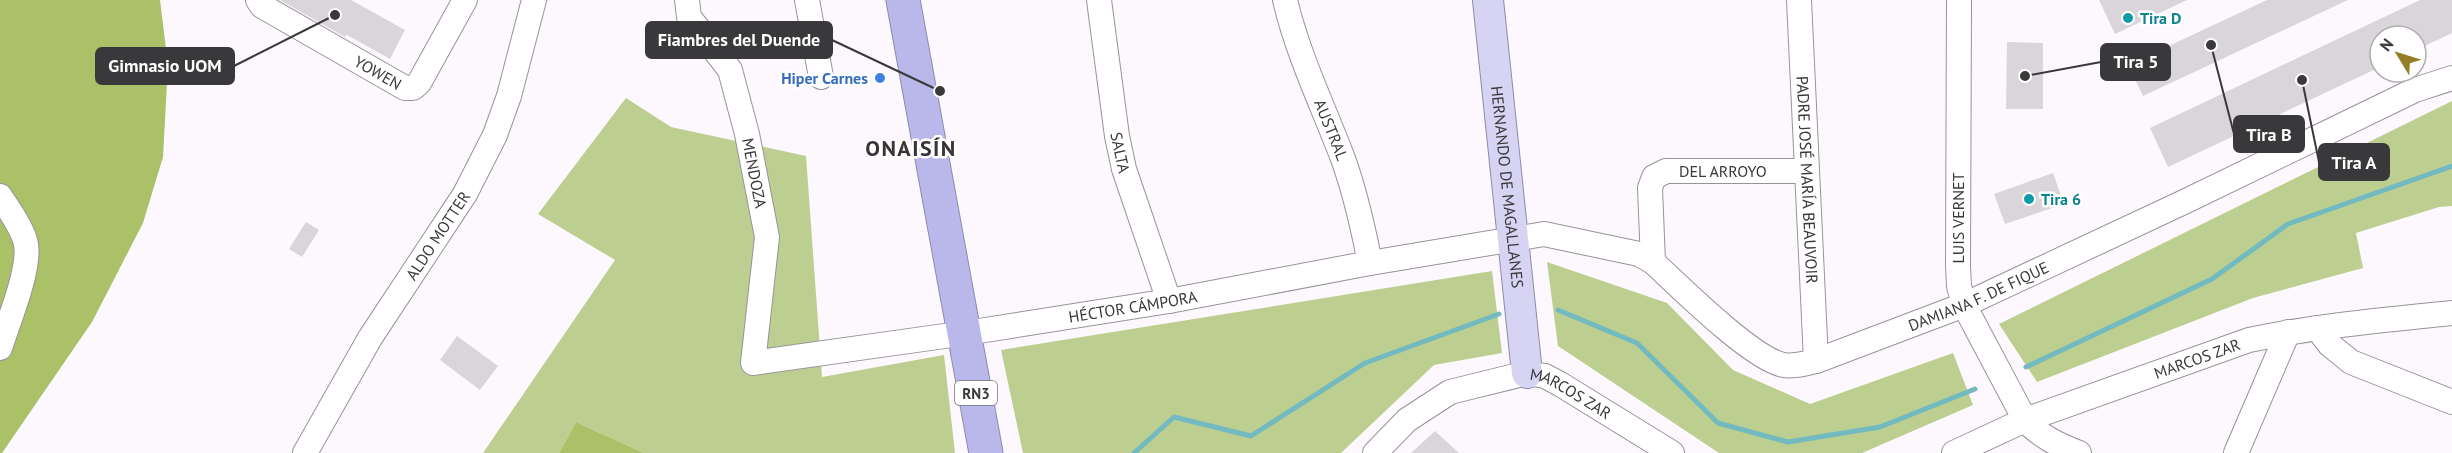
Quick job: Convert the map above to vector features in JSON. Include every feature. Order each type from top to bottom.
[{"type":"highway","name":"RN3","points":[[903,0],[966,333],[986,453]]},
{"type":"main road","name":"HERNANDO DE MAGALLANES","points":[[1488,0],[1511,239],[1527,373]]},
{"type":"street","name":"YOWEN","points":[[258,0],[262,6],[405,88],[413,88],[419,83],[465,0]]},
{"type":"street","name":"ALDO MOTTER","points":[[305,453],[370,338],[465,194],[495,135],[509,96],[534,0]]},
{"type":"street","name":"MENDOZA","points":[[687,0],[689,17],[730,70],[747,134],[767,237],[753,363]]},
{"type":"street","points":[[807,0],[821,77]]},
{"type":"street","name":"SALTA","points":[[1099,0],[1117,136],[1124,169],[1169,301]]},
{"type":"street","name":"AUSTRAL","points":[[1285,0],[1304,65],[1361,214],[1370,263]]},
{"type":"street","name":"PADRE JOSÉ MARÍA BEAUVOIR","points":[[1799,0],[1816,361]]},
{"type":"street","name":"LUIS VERNET","points":[[1959,0],[1959,286],[1964,305],[2025,420]]},
{"type":"street","name":"DAMIANA F. DE FIQUE","points":[[1511,239],[1544,234],[1639,254],[1653,262],[1757,353],[1785,366],[1816,361],[1964,305],[2415,90],[2452,78]]},
{"type":"street","name":"DEL ARROYO","points":[[1653,262],[1650,188],[1654,177],[1666,171],[1807,171]]},
{"type":"street","points":[[0,196],[19,225],[26,241],[28,258],[0,348]]},
{"type":"street","name":"HÉCTOR CÁMPORA","points":[[753,363],[1169,301],[1511,239]]},
{"type":"street","name":"MARCOS ZAR","points":[[1954,453],[2025,420],[2249,340],[2317,328],[2452,314]]},
{"type":"street","points":[[2317,328],[2330,345],[2351,362],[2452,402]]},
{"type":"street","points":[[2236,453],[2288,332]]},
{"type":"street","name":"MARCOS ZAR","points":[[1376,453],[1407,420],[1450,392],[1527,373],[1545,376],[1560,384],[1672,453]]},
{"type":"street","points":[[2025,420],[2049,441],[2079,453]]},
{"type":"green space","points":[[0,0],[160,0],[168,65],[163,157],[143,223],[92,322],[2,453],[0,453]]},
{"type":"green space","points":[[626,98],[671,127],[806,156],[822,377],[944,355],[955,453],[644,453],[576,422],[559,453],[483,453],[615,260],[538,214]]},
{"type":"green space","points":[[2452,101],[2452,206],[2439,207],[2356,233],[2363,268],[2253,298],[2037,382],[1999,324]]},
{"type":"green space","points":[[1547,262],[1667,303],[1733,370],[1810,404],[1953,353],[1973,405],[1862,453],[1719,453],[1558,346]]},
{"type":"green space","points":[[1492,271],[1502,353],[1434,365],[1341,453],[1023,453],[1001,350]]},
{"type":"green space","points":[[576,422],[644,453],[559,453]]},
{"type":"building","points":[[280,0],[351,0],[405,30],[390,59],[347,35],[345,37]]},
{"type":"building","name":"Tira D","points":[[2099,0],[2187,0],[2115,34]]},
{"type":"building","points":[[2267,0],[2348,0],[2143,96],[2128,65]]},
{"type":"building","points":[[2420,0],[2452,0],[2452,33],[2428,44],[2428,24],[2369,24]]},
{"type":"building","points":[[2368,25],[2368,73],[2168,167],[2150,128]]},
{"type":"building","points":[[2007,42],[2043,43],[2043,109],[2006,109]]},
{"type":"building","name":"Tira 6","points":[[2053,173],[2064,204],[2005,224],[1994,194]]},
{"type":"building","points":[[306,222],[319,230],[302,257],[289,249]]},
{"type":"building","points":[[457,336],[498,366],[480,390],[440,360]]},
{"type":"building","points":[[1435,431],[1459,453],[1411,453]]},
{"type":"waterway","points":[[2026,367],[2212,279],[2288,224],[2452,166]]},
{"type":"waterway","points":[[1558,310],[1637,343],[1718,423],[1788,442],[1880,427],[1975,389]]},
{"type":"waterway","points":[[1134,453],[1174,417],[1251,436],[1365,363],[1499,314]]},
{"type":"place","name":"Gimnasio UOM","points":[[335,15]]},
{"type":"place","name":"Tira D","points":[[2128,18]]},
{"type":"place","name":"Tira B","points":[[2211,45]]},
{"type":"place","name":"Tira 5","points":[[2025,76]]},
{"type":"place","name":"Hiper Carnes","points":[[880,78]]},
{"type":"place","name":"Tira A","points":[[2302,80]]},
{"type":"place","name":"Fiambres del Duende","points":[[940,91]]},
{"type":"place","name":"Tira 6","points":[[2029,199]]},
{"type":"district","name":"ONAISÍN","points":[[911,148]]}]
